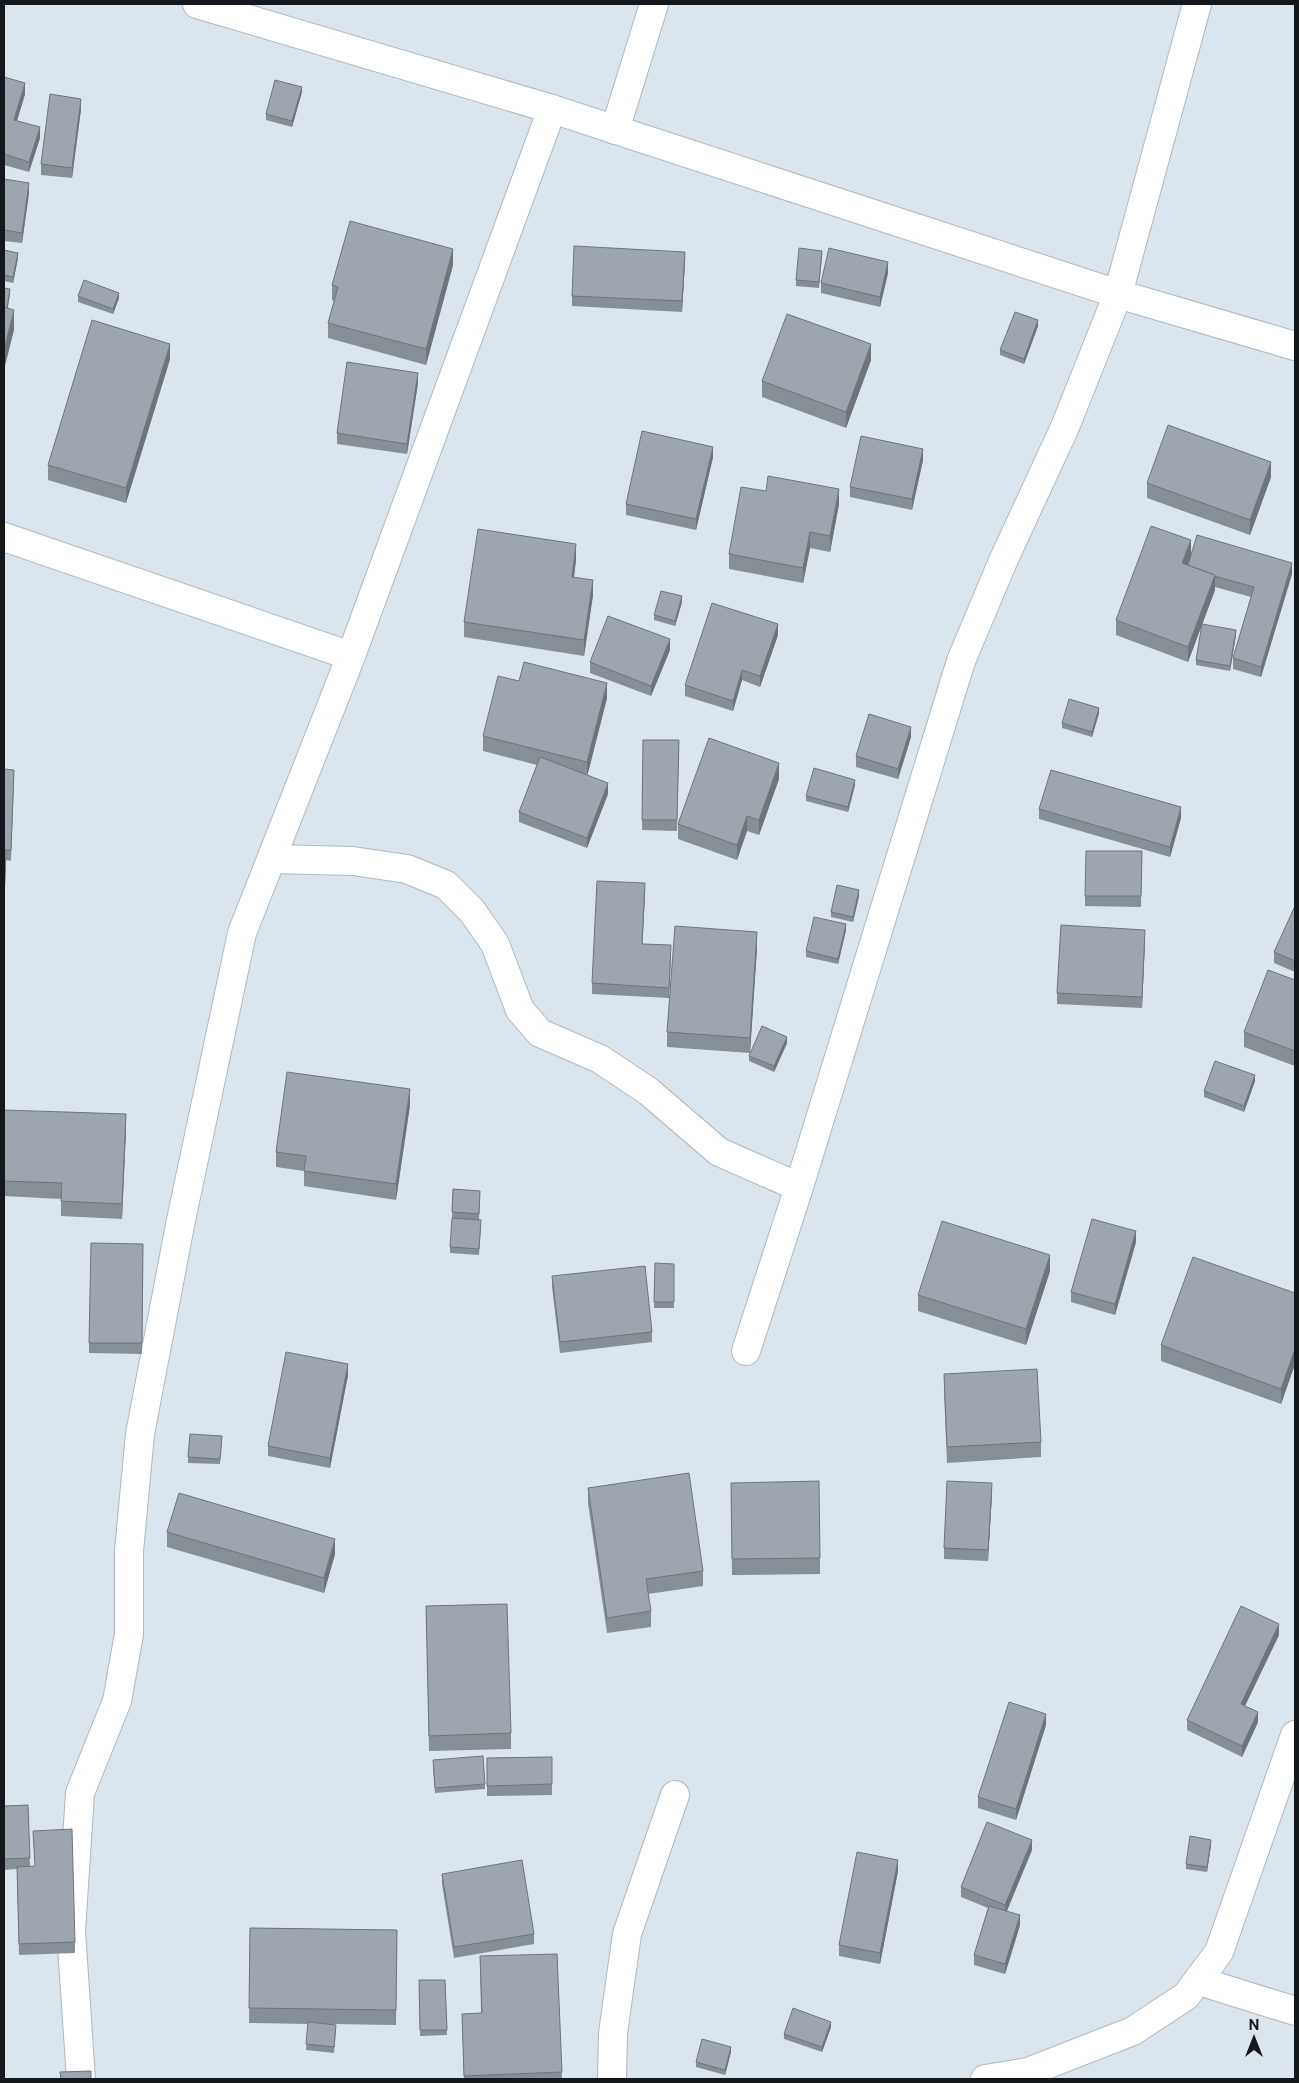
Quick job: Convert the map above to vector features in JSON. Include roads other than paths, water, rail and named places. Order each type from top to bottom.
[{"type":"street","points":[[197,4],[552,109],[1118,294],[1295,346]]},
{"type":"street","points":[[615,130],[654,4]]},
{"type":"street","points":[[746,1351],[799,1188],[961,661],[1003,561],[1065,427],[1118,294],[1196,4]]},
{"type":"street","points":[[81,2079],[71,1931],[80,1793],[117,1701],[129,1634],[129,1551],[140,1434],[181,1220],[242,933],[273,859],[351,656],[552,109]]},
{"type":"street","points":[[4,537],[351,656]]},
{"type":"street","points":[[273,859],[353,860],[407,869],[446,885],[472,911],[495,944],[520,1010],[540,1033],[600,1059],[632,1080],[648,1091],[719,1152],[799,1188]]},
{"type":"street","points":[[985,2079],[1028,2072],[1133,2031],[1186,1996],[1219,1952],[1295,1735]]},
{"type":"street","points":[[612,2079],[613,2033],[628,1934],[676,1795]]},
{"type":"street","points":[[1199,1981],[1295,2011]]},
{"type":"street","points":[[1057,2079],[1073,2055]]}]
